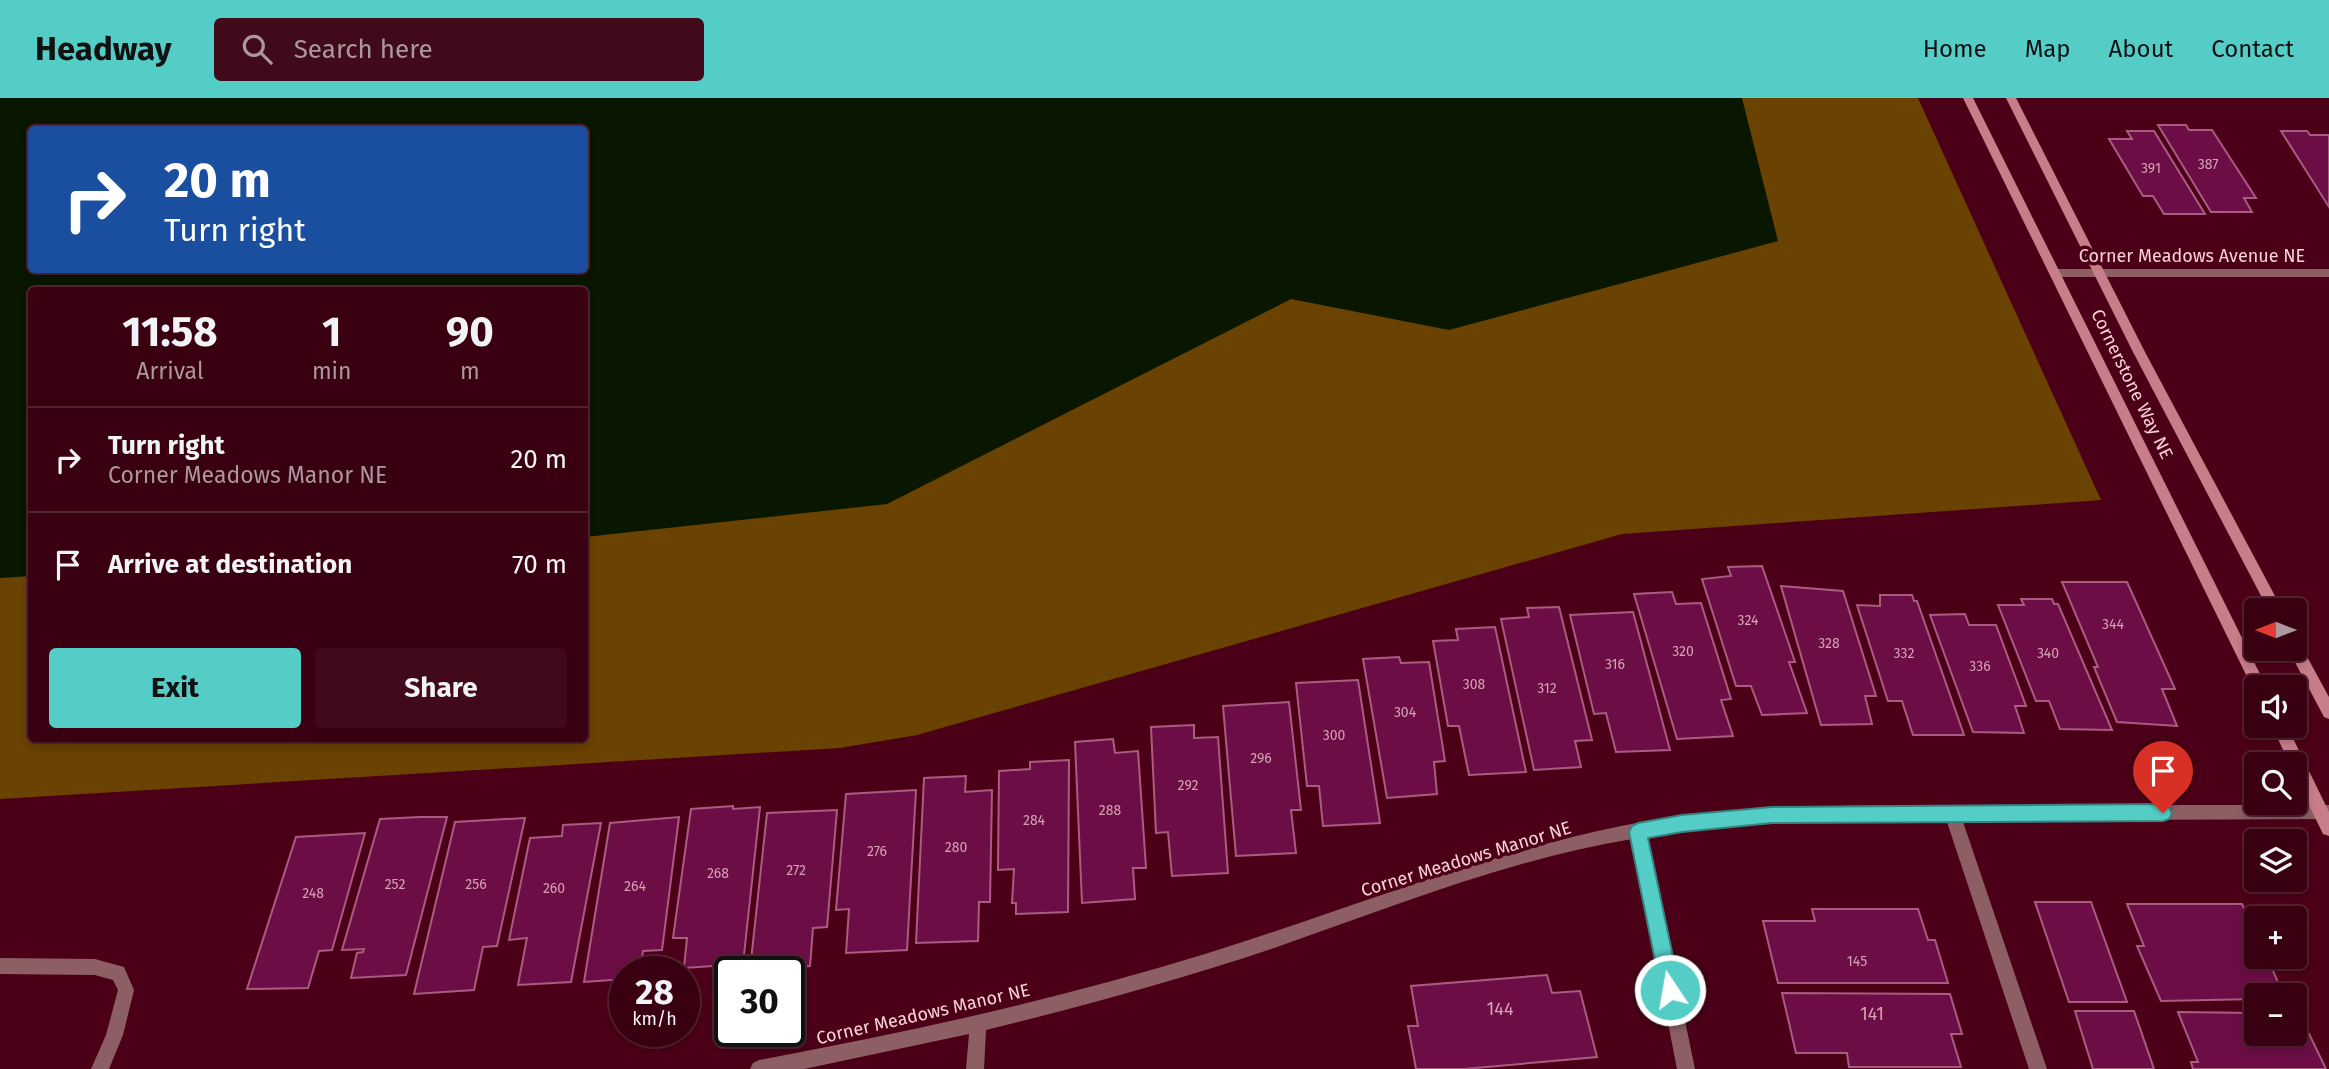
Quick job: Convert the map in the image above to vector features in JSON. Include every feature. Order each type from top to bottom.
[{"type":"street","name":"Cornerstone Way NE","points":[[1968,98],[2254,675]]},
{"type":"street","name":"Cornerstone Way NE","points":[[2011,98],[2269,598]]},
{"type":"street","name":"Corner Meadows Avenue NE","points":[[2055,273],[2329,273]]},
{"type":"street","points":[[2302,662],[2329,712]]},
{"type":"street","points":[[2285,738],[2325,812],[2329,829]]},
{"type":"street","name":"Corner Meadows Manor NE","points":[[760,1069],[894,1044],[978,1023],[1206,962],[1531,856],[1682,823],[1772,815],[2325,812]]},
{"type":"street","points":[[1952,813],[2038,1069]]},
{"type":"street","points":[[1638,832],[1686,1069]]},
{"type":"street","points":[[0,966],[95,967],[118,973],[125,990],[114,1035],[100,1069]]},
{"type":"street","points":[[975,1069],[978,1023]]},
{"type":"shaded area","points":[[0,98],[1918,98],[2101,500],[1622,534],[917,735],[840,748],[0,799]]},
{"type":"shaded area","points":[[0,98],[1742,98],[1778,241],[1449,330],[1291,299],[887,504],[588,537],[588,287],[28,287],[28,576],[0,578]]},
{"type":"building","points":[[2158,125],[2186,125],[2189,130],[2212,130],[2256,198],[2244,198],[2252,212],[2211,212]]},
{"type":"building","points":[[2127,131],[2154,131],[2205,214],[2164,214],[2153,196],[2143,196],[2109,139],[2132,139]]},
{"type":"building","points":[[2281,131],[2307,131],[2310,135],[2329,135],[2329,207]]},
{"type":"building","points":[[1762,566],[1795,662],[1789,662],[1807,713],[1762,715],[1751,686],[1736,686],[1702,579],[1731,576],[1728,567]]},
{"type":"building","points":[[2062,582],[2127,582],[2175,689],[2162,689],[2177,726],[2117,722],[2094,667],[2098,667]]},
{"type":"building","points":[[1781,586],[1843,591],[1876,696],[1865,696],[1872,724],[1821,725]]},
{"type":"building","points":[[1672,592],[1676,604],[1701,603],[1731,699],[1721,700],[1733,736],[1677,739],[1634,594]]},
{"type":"building","points":[[1880,595],[1912,595],[1914,601],[1917,601],[1964,735],[1913,735],[1902,701],[1888,701],[1857,605],[1880,606]]},
{"type":"building","points":[[2021,599],[2052,599],[2054,604],[2058,604],[2112,730],[2060,729],[2049,701],[2036,701],[1998,605],[2024,605]]},
{"type":"building","points":[[1559,607],[1592,740],[1575,741],[1581,767],[1534,770],[1501,619],[1529,617],[1527,608]]},
{"type":"building","points":[[1633,612],[1670,750],[1616,752],[1606,713],[1594,714],[1570,615]]},
{"type":"building","points":[[1965,614],[1969,625],[1996,625],[2026,706],[2015,706],[2024,733],[1973,732],[1930,615]]},
{"type":"building","points":[[1495,627],[1526,772],[1469,775],[1459,726],[1448,726],[1433,641],[1458,640],[1456,629]]},
{"type":"building","points":[[1399,657],[1401,663],[1429,662],[1445,761],[1434,762],[1437,794],[1387,798],[1363,659]]},
{"type":"building","points":[[1358,680],[1380,823],[1323,826],[1319,786],[1307,786],[1296,683]]},
{"type":"building","points":[[1289,702],[1301,810],[1291,810],[1296,853],[1236,856],[1223,706]]},
{"type":"building","points":[[1194,725],[1194,738],[1218,737],[1228,873],[1172,876],[1168,832],[1156,833],[1151,727]]},
{"type":"building","points":[[1113,739],[1115,753],[1138,751],[1146,868],[1133,868],[1135,899],[1082,903],[1075,742]]},
{"type":"building","points":[[1069,760],[1068,912],[1016,914],[1016,903],[1012,903],[1014,869],[998,870],[999,771],[1030,769],[1030,762]]},
{"type":"building","points":[[966,776],[965,792],[992,790],[990,902],[979,902],[978,941],[916,943],[924,778]]},
{"type":"building","points":[[916,790],[907,950],[846,953],[849,909],[836,910],[846,794]]},
{"type":"building","points":[[760,807],[744,956],[714,956],[714,966],[700,967],[700,956],[685,956],[687,938],[673,938],[691,809]]},
{"type":"building","points":[[837,810],[827,927],[813,928],[810,966],[805,966],[805,956],[752,956],[767,813]]},
{"type":"building","points":[[447,817],[406,975],[351,978],[357,953],[363,952],[364,949],[342,950],[380,819]]},
{"type":"building","points":[[679,817],[662,950],[643,951],[642,956],[609,956],[609,980],[584,982],[610,823]]},
{"type":"building","points":[[525,818],[497,946],[483,947],[474,990],[414,994],[455,822]]},
{"type":"building","points":[[601,823],[571,982],[518,985],[527,938],[509,940],[530,838],[562,836],[563,825]]},
{"type":"building","points":[[365,833],[332,950],[319,951],[308,988],[247,989],[296,837]]},
{"type":"building","points":[[2035,902],[2091,902],[2127,1002],[2069,1002]]},
{"type":"building","points":[[2127,904],[2242,904],[2244,969],[2272,969],[2278,983],[2244,983],[2244,999],[2161,1001],[2137,946],[2144,946]]},
{"type":"building","points":[[1812,909],[1918,909],[1928,940],[1935,940],[1948,983],[1778,983],[1763,921],[1815,921]]},
{"type":"building","points":[[1547,975],[1552,993],[1580,991],[1597,1057],[1464,1069],[1416,1069],[1408,1026],[1418,1026],[1411,986]]},
{"type":"building","points":[[1782,993],[1950,994],[1962,1034],[1951,1034],[1961,1067],[1849,1067],[1847,1053],[1796,1053]]},
{"type":"building","points":[[2075,1011],[2134,1011],[2154,1069],[2093,1069]]},
{"type":"building","points":[[2178,1012],[2244,1013],[2244,1046],[2307,1046],[2307,1030],[2326,1069],[2193,1069],[2191,1062],[2198,1062]]},
{"type":"route","points":[[1670,990],[1638,832],[1682,823],[1772,815],[2163,813]]}]
